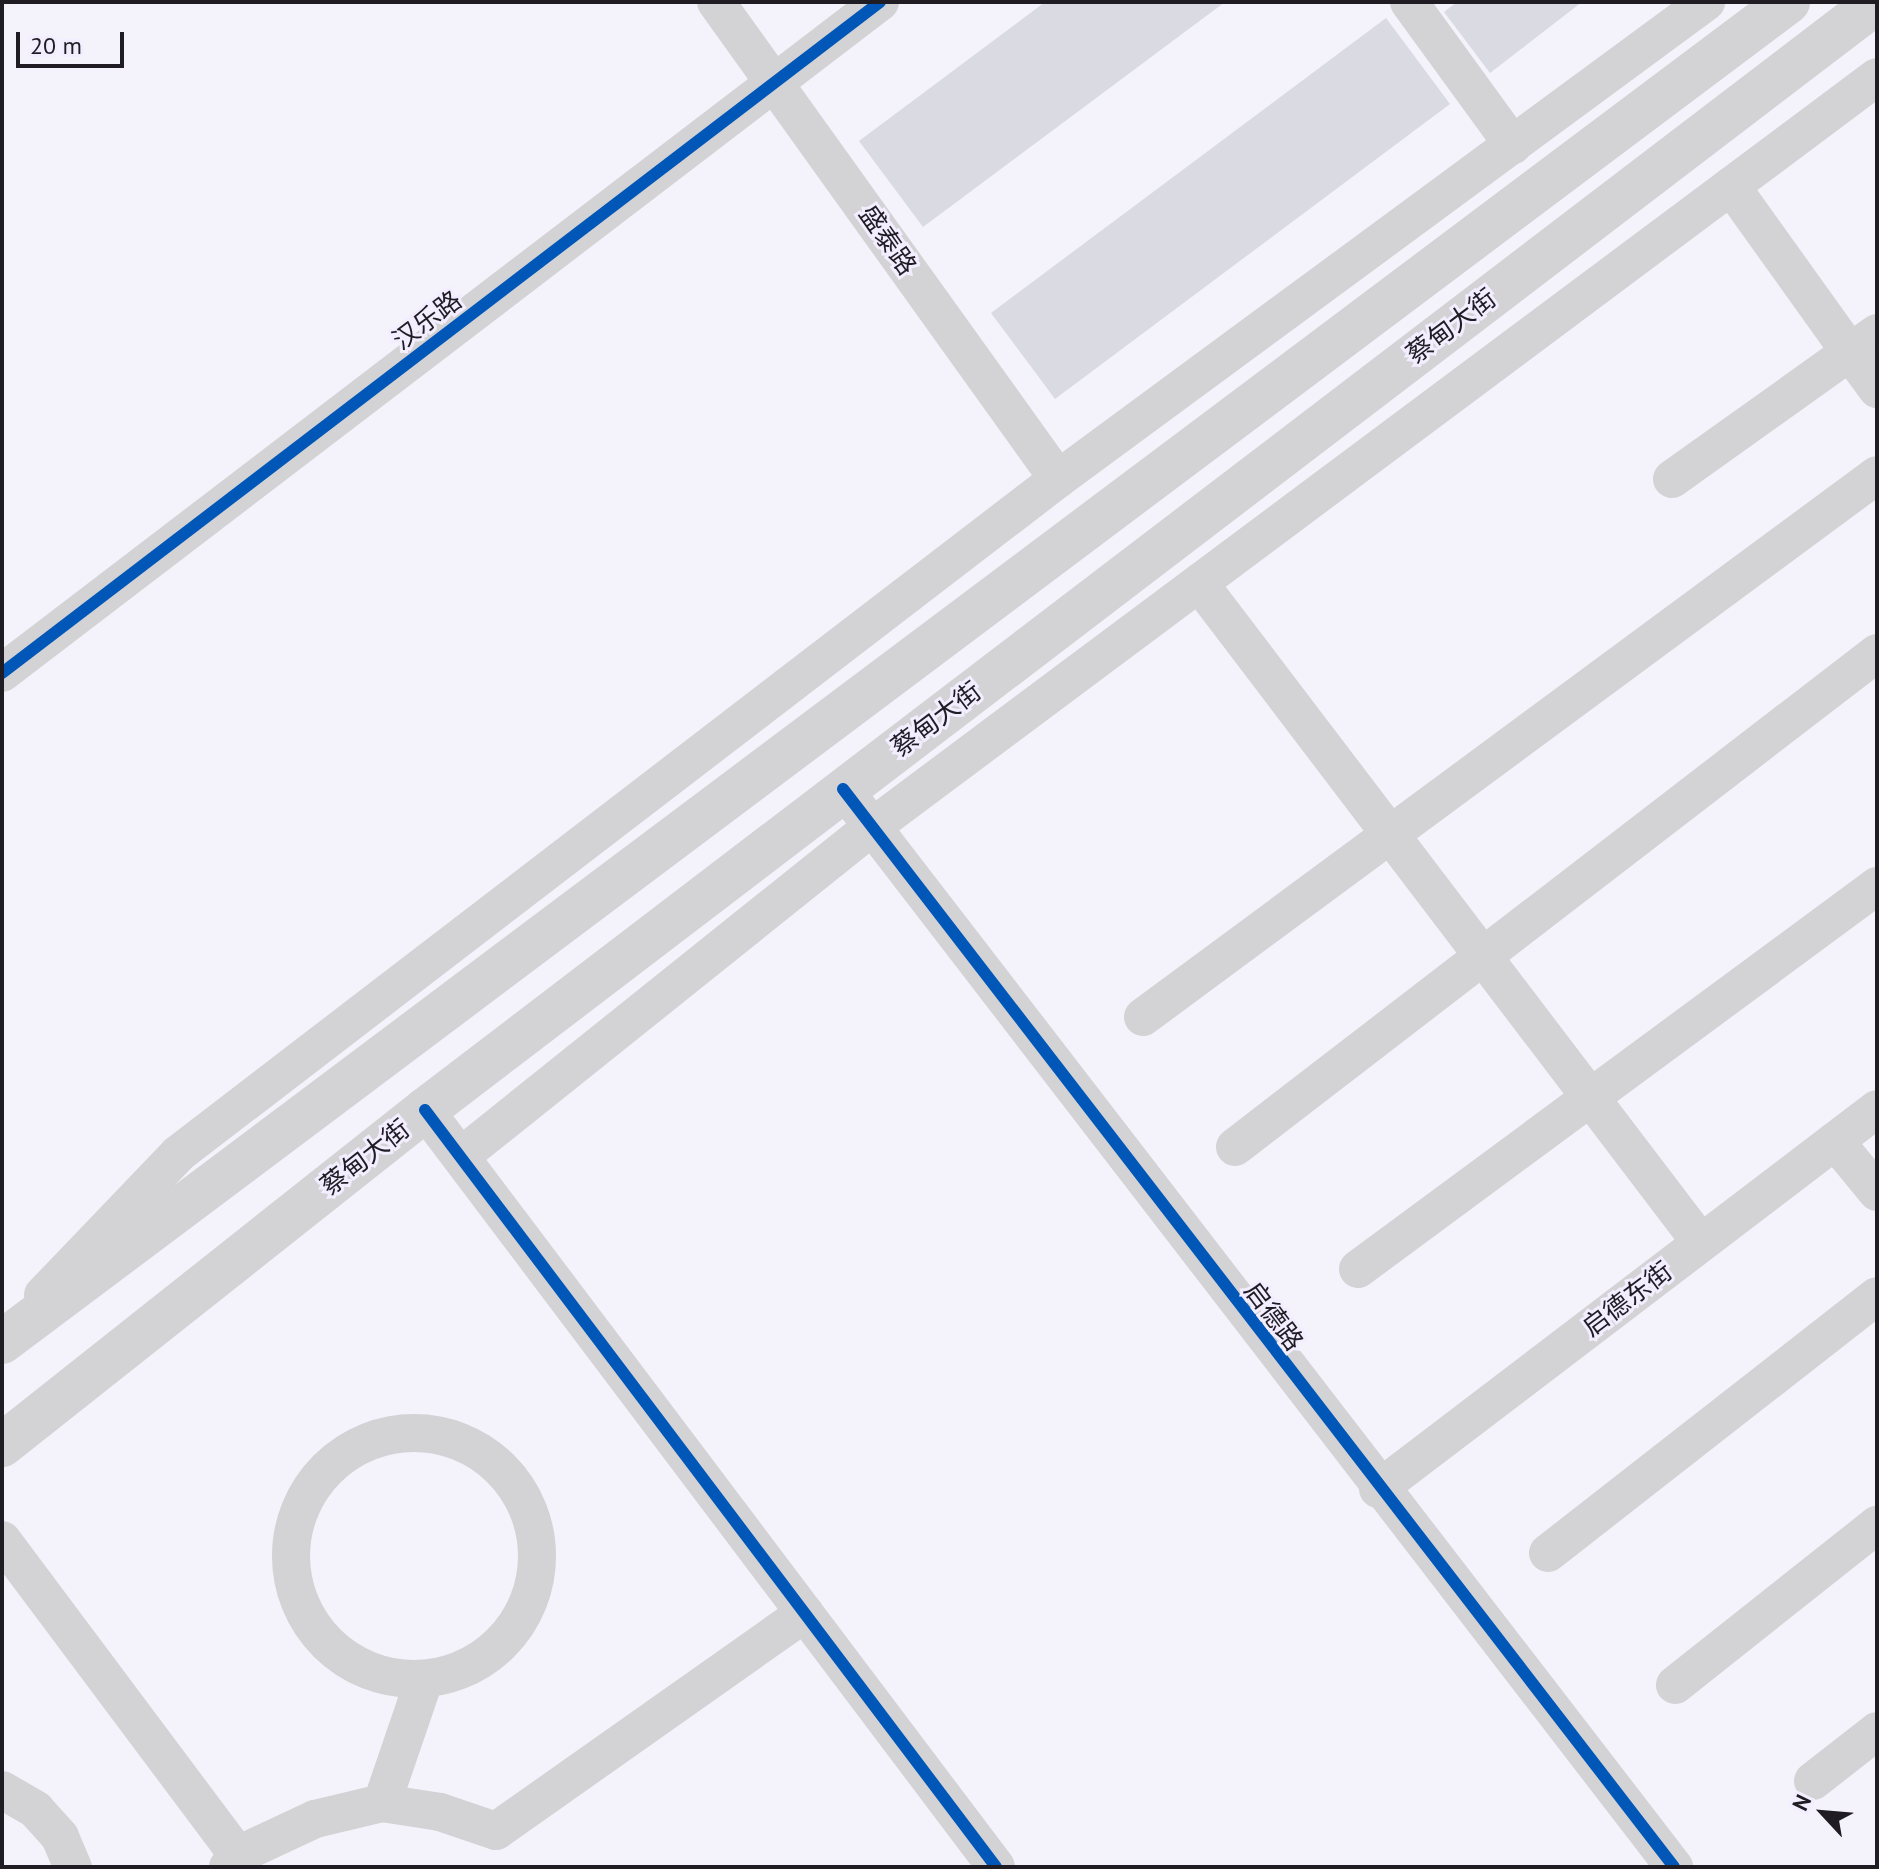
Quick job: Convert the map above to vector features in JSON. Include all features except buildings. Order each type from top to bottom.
[{"type":"main road","points":[[2,1340],[1788,2]]},
{"type":"main road","name":"蔡甸大街","points":[[2,1445],[425,1110],[1877,2]]},
{"type":"street","name":"盛泰路","points":[[716,2],[1058,479]]},
{"type":"street","name":"汉乐路","points":[[2,673],[880,2]]},
{"type":"street","points":[[1409,2],[1513,145]]},
{"type":"street","points":[[2,1340],[178,1154],[1058,479],[1706,2]]},
{"type":"street","name":"蔡甸大街","points":[[461,1156],[872,827],[1877,77]]},
{"type":"street","points":[[1731,186],[1863,342],[1877,389]]},
{"type":"street","points":[[1672,479],[1863,342]]},
{"type":"street","points":[[1143,1017],[1877,475]]},
{"type":"street","points":[[1199,583],[1701,1243]]},
{"type":"street","points":[[1235,1147],[1480,955],[1877,653]]},
{"type":"street","name":"启德路","points":[[843,789],[1378,1489],[1674,1867]]},
{"type":"street","points":[[1358,1269],[1877,886]]},
{"type":"street","name":"启德东街","points":[[1378,1489],[1877,1109]]},
{"type":"street","points":[[425,1110],[996,1867]]},
{"type":"street","points":[[1835,1141],[1877,1192]]},
{"type":"street","points":[[1548,1553],[1877,1296]]},
{"type":"street","points":[[433,1433],[473,1446],[512,1481],[527,1503],[537,1541],[536,1581],[514,1628],[497,1649],[463,1670],[424,1680],[385,1677],[346,1660],[316,1632],[296,1595],[291,1553],[299,1512],[320,1476],[352,1448],[391,1434],[433,1433]]},
{"type":"street","points":[[1675,1685],[1877,1525]]},
{"type":"street","points":[[2,1540],[233,1861],[315,1819],[382,1803],[440,1812],[496,1831],[805,1613]]},
{"type":"street","points":[[382,1803],[424,1680]]},
{"type":"street","points":[[1813,1781],[1877,1731]]},
{"type":"street","points":[[2,1790],[36,1810],[60,1837],[73,1867]]},
{"type":"cycle path","points":[[2,673],[880,2]]},
{"type":"cycle path","points":[[843,789],[1674,1867]]},
{"type":"cycle path","points":[[425,1110],[996,1867]]}]
